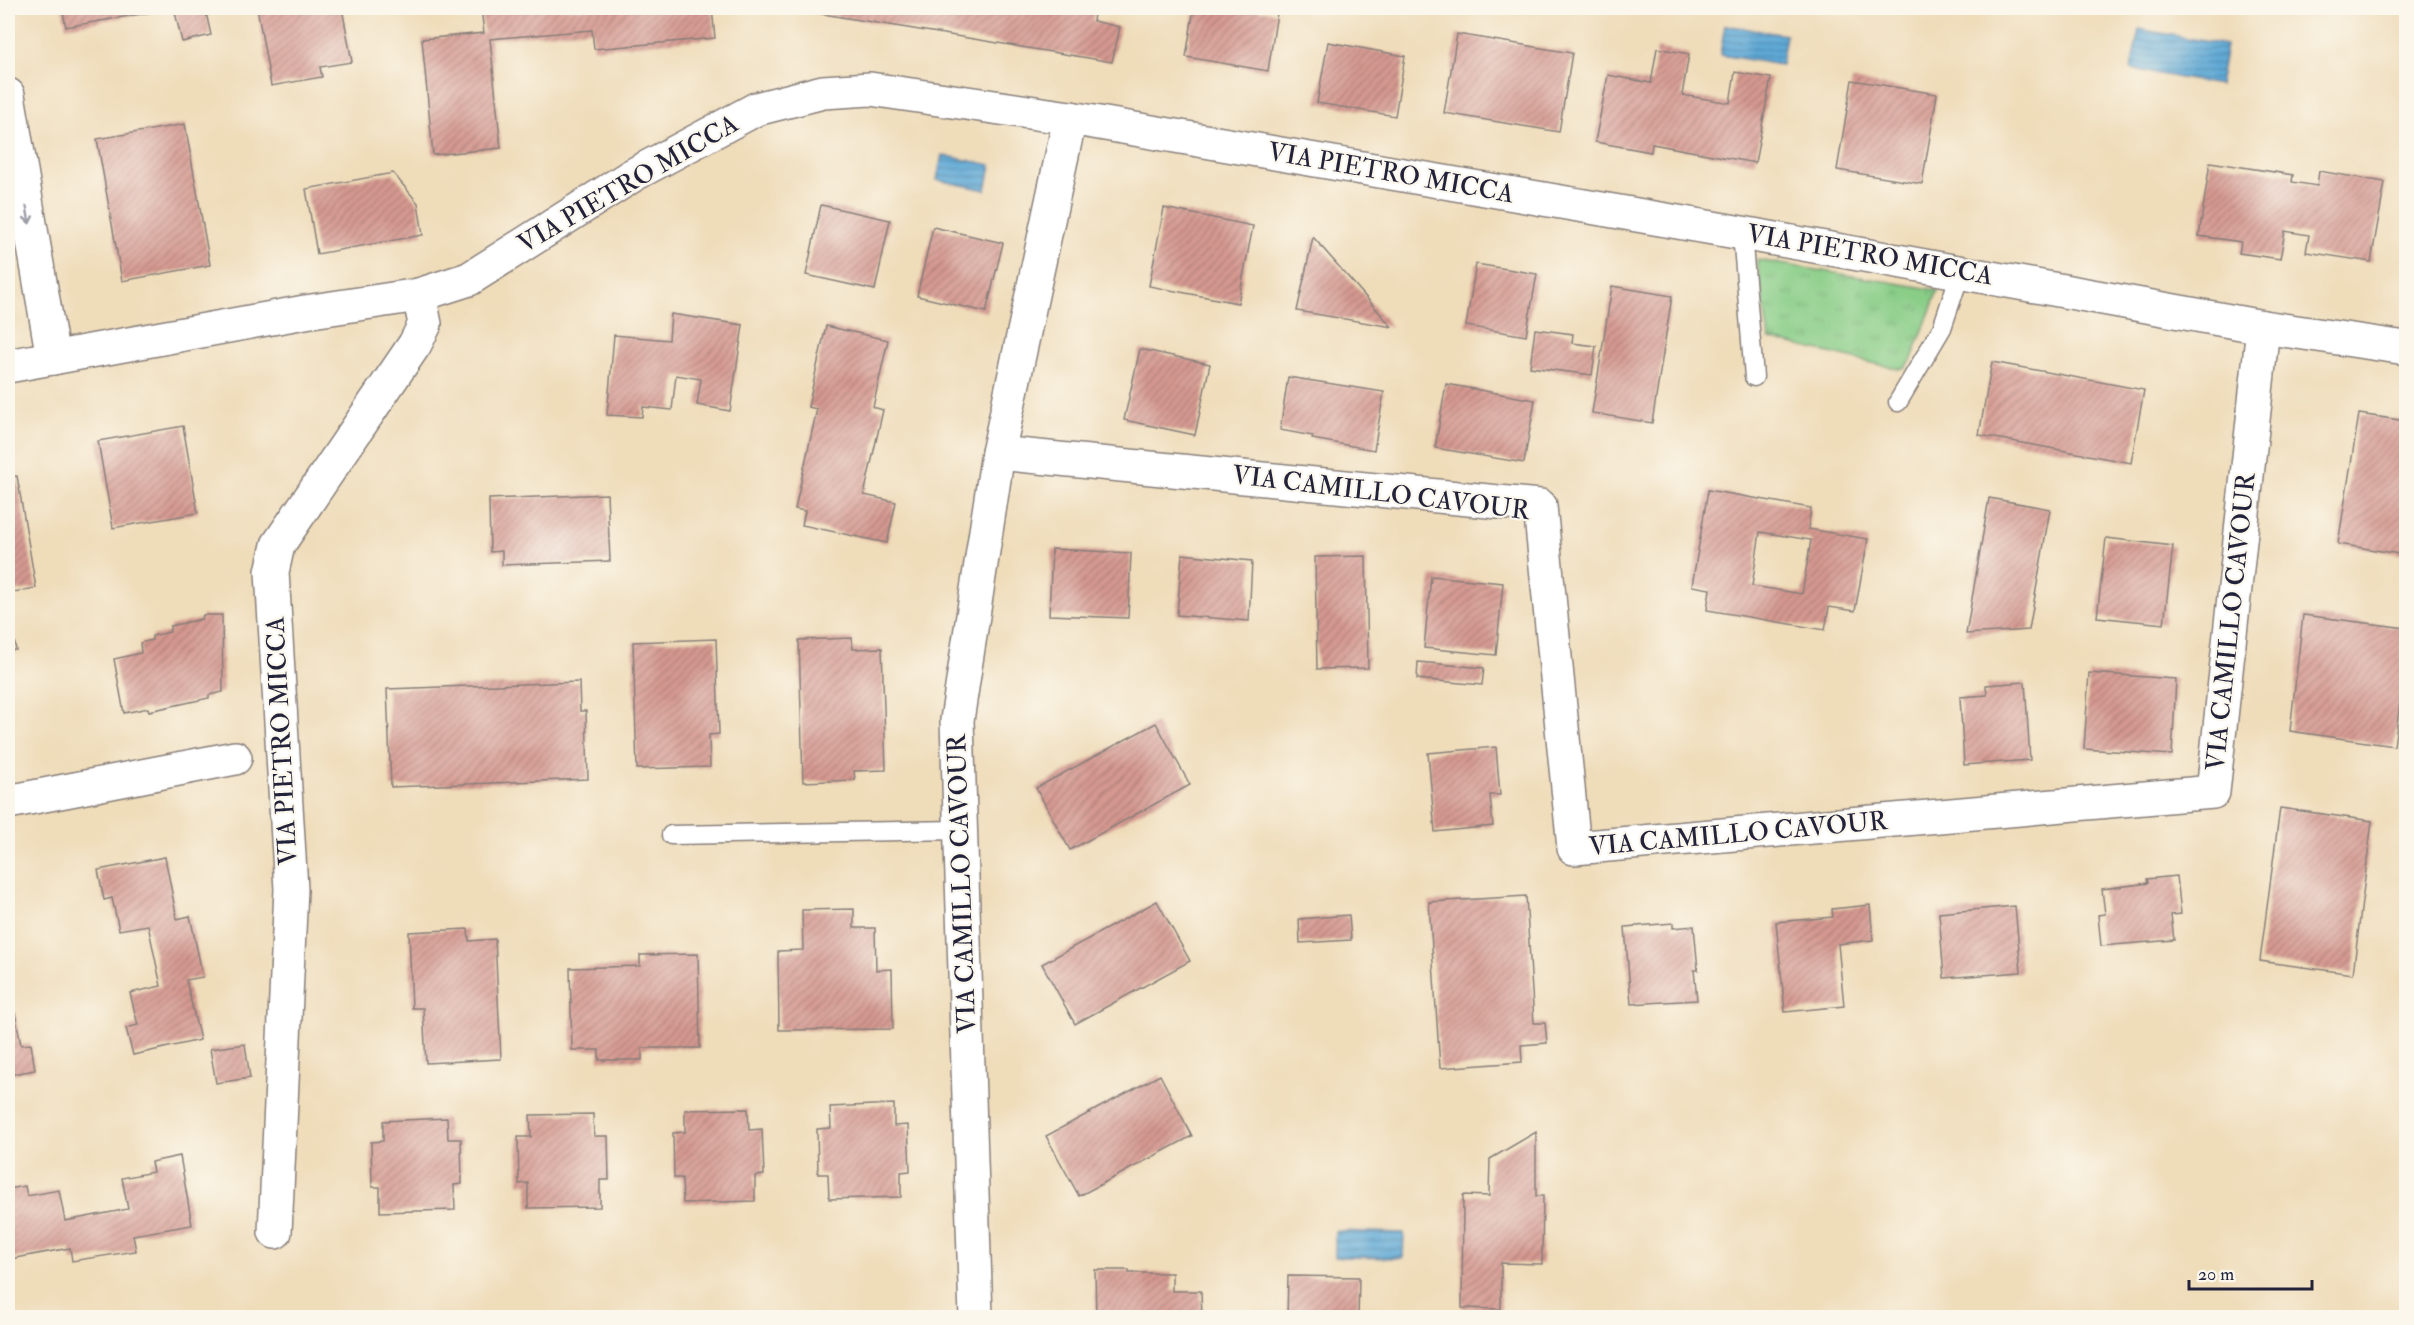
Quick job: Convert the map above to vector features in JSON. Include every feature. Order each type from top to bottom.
[{"type":"street","name":"VIA PIETRO MICCA","points":[[8,366],[305,312],[419,295],[469,279],[633,175],[756,109],[823,92],[870,88],[1070,118],[1742,232],[2264,327],[2406,348]]},
{"type":"street","points":[[8,95],[52,358]]},
{"type":"street","name":"VIA CAMILLO CAVOUR","points":[[976,1317],[957,720],[998,453],[1070,118]]},
{"type":"street","name":"VIA PIETRO MICCA","points":[[275,1232],[291,889],[272,572],[278,545],[415,344],[425,324],[419,295]]},
{"type":"street","name":"VIA CAMILLO CAVOUR","points":[[998,453],[1540,506],[1574,848],[2213,792],[2264,327]]},
{"type":"street","points":[[8,802],[235,758]]},
{"type":"lane","points":[[1742,232],[1754,377]]},
{"type":"lane","points":[[1898,402],[1942,328],[1960,271]]},
{"type":"lane","points":[[671,835],[960,830]]},
{"type":"green space","points":[[1757,260],[1938,290],[1911,361],[1905,367],[1898,369],[1769,339]]},
{"type":"water","points":[[1725,25],[1786,35],[1781,65],[1720,55]]},
{"type":"water","points":[[2139,29],[2226,45],[2219,85],[2131,69]]},
{"type":"water","points":[[942,155],[991,165],[986,190],[937,180]]},
{"type":"water","points":[[1335,1231],[1404,1233],[1403,1258],[1335,1257]]},
{"type":"building","points":[[62,8],[169,8],[169,9],[66,27]]},
{"type":"building","points":[[174,8],[205,8],[211,35],[182,42]]},
{"type":"building","points":[[257,8],[342,8],[352,62],[320,67],[322,77],[271,86]]},
{"type":"building","points":[[481,8],[712,8],[715,38],[594,49],[592,30],[490,39],[501,148],[433,155],[422,39],[484,33]]},
{"type":"building","points":[[787,8],[1095,8],[1093,21],[1120,27],[1112,62]]},
{"type":"building","points":[[1194,8],[1247,8],[1277,13],[1268,71],[1186,57]]},
{"type":"building","points":[[1457,34],[1572,53],[1559,132],[1444,113]]},
{"type":"building","points":[[1328,42],[1405,56],[1395,116],[1317,103]]},
{"type":"building","points":[[1657,48],[1689,54],[1682,95],[1730,103],[1735,72],[1771,78],[1755,163],[1652,144],[1651,152],[1595,142],[1608,75],[1651,83]]},
{"type":"building","points":[[1852,80],[1937,94],[1922,184],[1837,170]]},
{"type":"building","points":[[185,124],[210,265],[122,281],[97,139]]},
{"type":"building","points":[[2210,162],[2293,175],[2292,182],[2317,186],[2319,171],[2385,182],[2371,262],[2306,252],[2309,235],[2285,231],[2280,259],[2239,253],[2241,242],[2199,236]]},
{"type":"building","points":[[393,173],[418,203],[423,235],[317,254],[306,189]]},
{"type":"building","points":[[821,205],[890,220],[875,290],[806,275]]},
{"type":"building","points":[[1164,208],[1253,226],[1238,303],[1149,286]]},
{"type":"building","points":[[933,227],[1003,243],[986,312],[917,296]]},
{"type":"building","points":[[1313,237],[1392,327],[1297,311]]},
{"type":"building","points":[[1476,264],[1537,274],[1526,336],[1466,326]]},
{"type":"building","points":[[1612,286],[1672,296],[1652,423],[1592,413]]},
{"type":"building","points":[[671,314],[743,325],[730,411],[697,405],[701,379],[676,375],[672,410],[643,407],[642,417],[607,415],[614,335],[669,340]]},
{"type":"building","points":[[826,326],[888,340],[873,407],[883,410],[864,495],[896,502],[887,543],[802,525],[805,511],[795,509],[817,409],[808,407]]},
{"type":"building","points":[[1535,329],[1573,334],[1572,343],[1596,346],[1592,375],[1530,367]]},
{"type":"building","points":[[1140,349],[1210,364],[1195,435],[1124,420]]},
{"type":"building","points":[[1992,362],[2144,390],[2131,463],[1979,435]]},
{"type":"building","points":[[1288,377],[1384,392],[1374,450],[1312,439],[1313,436],[1280,430]]},
{"type":"building","points":[[1446,384],[1535,400],[1524,463],[1435,448]]},
{"type":"building","points":[[2359,414],[2406,421],[2406,555],[2338,544]]},
{"type":"building","points":[[183,426],[198,513],[113,528],[98,441]]},
{"type":"building","points":[[17,476],[36,588],[8,593],[8,477]]},
{"type":"building","points":[[1708,490],[1811,508],[1808,529],[1868,539],[1855,611],[1829,607],[1825,630],[1707,610],[1710,589],[1692,586]],"holes":[[[1760,532],[1811,540],[1802,594],[1752,586]]]},
{"type":"building","points":[[607,494],[610,561],[502,565],[502,551],[490,552],[489,499]]},
{"type":"building","points":[[1989,498],[2050,509],[2029,630],[1966,634]]},
{"type":"building","points":[[2106,538],[2173,546],[2164,624],[2097,617]]},
{"type":"building","points":[[1052,549],[1131,553],[1128,618],[1049,615]]},
{"type":"building","points":[[1182,554],[1252,561],[1249,621],[1177,615]]},
{"type":"building","points":[[1366,556],[1368,668],[1317,669],[1315,557]]},
{"type":"building","points":[[1431,576],[1503,583],[1496,655],[1424,648]]},
{"type":"building","points":[[8,606],[16,650],[8,651]]},
{"type":"building","points":[[203,615],[222,615],[223,692],[209,695],[209,698],[149,711],[148,708],[124,713],[114,659],[141,653],[140,643],[152,640],[152,636],[170,632],[170,626],[202,619]]},
{"type":"building","points":[[2303,615],[2406,628],[2406,660],[2394,746],[2290,731]]},
{"type":"building","points":[[852,638],[853,649],[882,648],[886,770],[854,771],[855,780],[803,782],[799,640]]},
{"type":"building","points":[[716,639],[719,734],[709,735],[710,767],[637,769],[633,642]]},
{"type":"building","points":[[1418,662],[1484,668],[1482,685],[1417,679]]},
{"type":"building","points":[[2089,673],[2176,679],[2172,755],[2084,749]]},
{"type":"building","points":[[579,682],[580,711],[586,711],[588,779],[391,787],[387,689]]},
{"type":"building","points":[[2025,682],[2030,760],[1964,765],[1960,697],[1987,695],[1986,685]]},
{"type":"building","points":[[1156,723],[1190,785],[1070,850],[1036,788]]},
{"type":"building","points":[[1496,747],[1500,795],[1490,795],[1493,826],[1435,832],[1428,753]]},
{"type":"building","points":[[2280,808],[2372,821],[2353,974],[2260,961]]},
{"type":"building","points":[[165,857],[177,919],[190,916],[203,977],[186,980],[200,1040],[133,1055],[126,1028],[138,1025],[130,993],[161,986],[148,925],[119,930],[112,898],[104,900],[98,870]]},
{"type":"building","points":[[2177,876],[2181,914],[2171,915],[2174,940],[2101,946],[2098,915],[2105,914],[2102,889],[2148,883],[2147,879]]},
{"type":"building","points":[[1526,896],[1534,1023],[1545,1023],[1547,1043],[1521,1045],[1522,1062],[1440,1068],[1429,902]]},
{"type":"building","points":[[1157,901],[1190,961],[1075,1024],[1042,964]]},
{"type":"building","points":[[1870,905],[1873,940],[1838,944],[1844,1006],[1785,1012],[1776,922],[1833,917],[1832,909]]},
{"type":"building","points":[[2015,906],[2021,972],[1944,978],[1939,913]]},
{"type":"building","points":[[854,909],[854,928],[875,928],[876,970],[892,969],[893,1029],[779,1030],[778,951],[803,950],[802,910]]},
{"type":"building","points":[[1349,915],[1351,940],[1300,943],[1299,919]]},
{"type":"building","points":[[1673,923],[1673,928],[1694,926],[1698,970],[1694,970],[1697,1000],[1631,1004],[1625,927]]},
{"type":"building","points":[[468,929],[469,941],[495,939],[501,1059],[426,1063],[423,1008],[412,1008],[409,932]]},
{"type":"building","points":[[698,954],[700,1048],[642,1048],[642,1060],[599,1060],[599,1050],[572,1050],[570,968],[640,966],[640,955]]},
{"type":"building","points":[[15,1013],[21,1045],[31,1044],[35,1070],[8,1075],[8,1014]]},
{"type":"building","points":[[245,1044],[250,1078],[216,1083],[210,1049]]},
{"type":"building","points":[[1160,1075],[1192,1136],[1079,1196],[1046,1136]]},
{"type":"building","points":[[894,1104],[894,1126],[908,1125],[910,1171],[901,1172],[901,1197],[829,1199],[828,1174],[818,1174],[817,1129],[831,1128],[830,1107]]},
{"type":"building","points":[[748,1109],[749,1130],[762,1129],[764,1175],[755,1176],[755,1201],[683,1203],[682,1178],[674,1178],[673,1133],[685,1132],[685,1110]]},
{"type":"building","points":[[593,1114],[594,1136],[608,1136],[609,1180],[600,1180],[600,1207],[528,1208],[528,1183],[519,1184],[518,1137],[531,1137],[530,1115]]},
{"type":"building","points":[[447,1118],[448,1139],[461,1139],[462,1184],[454,1185],[455,1210],[380,1212],[380,1187],[372,1187],[371,1142],[383,1141],[383,1121]]},
{"type":"building","points":[[1536,1132],[1536,1196],[1543,1196],[1542,1264],[1501,1263],[1501,1309],[1462,1308],[1463,1195],[1489,1196],[1490,1159]]},
{"type":"building","points":[[180,1156],[192,1225],[133,1235],[136,1251],[72,1261],[70,1248],[10,1259],[8,1189],[25,1186],[27,1196],[59,1190],[65,1221],[128,1209],[122,1178],[153,1172],[151,1162]]},
{"type":"building","points":[[1095,1270],[1172,1273],[1172,1291],[1201,1291],[1202,1318],[1096,1318]]},
{"type":"building","points":[[1288,1276],[1359,1277],[1358,1318],[1287,1318]]}]
